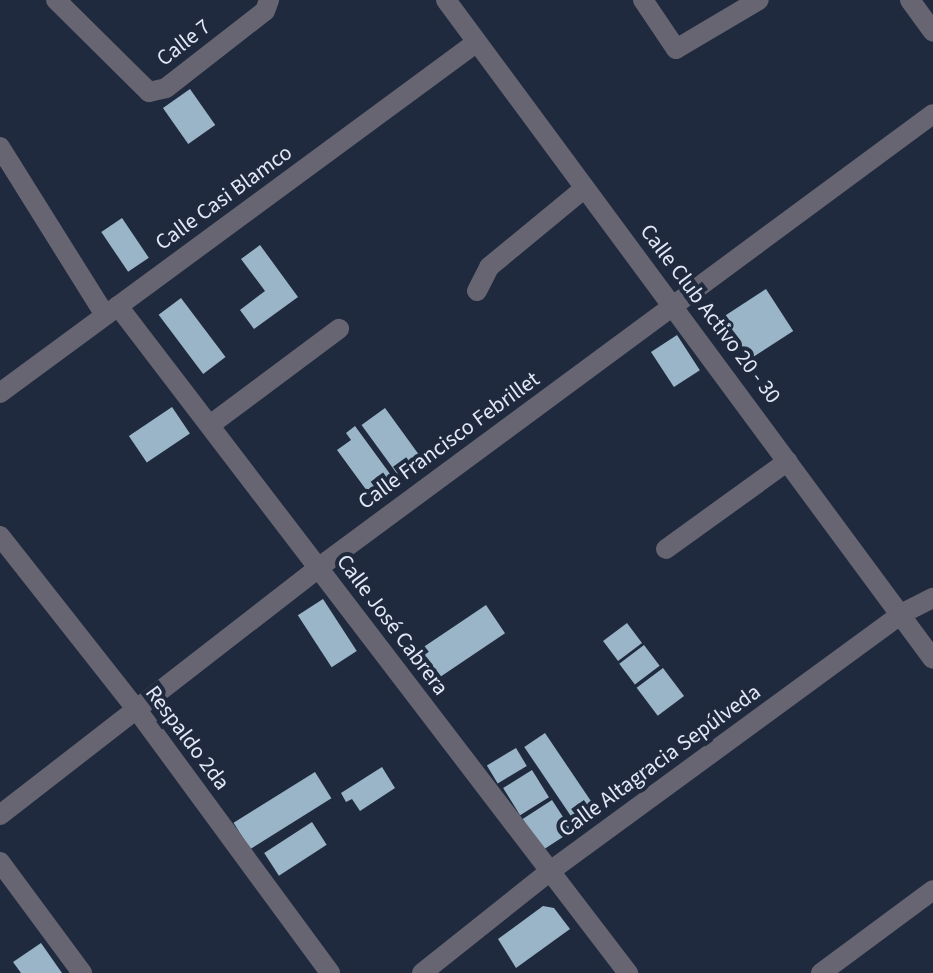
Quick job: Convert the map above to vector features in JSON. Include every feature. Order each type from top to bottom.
[{"type":"street","name":"Calle 7","points":[[56,0],[149,92],[166,88],[265,11],[269,1]]},
{"type":"street","name":"Calle Club Activo 20 - 30","points":[[446,0],[933,659]]},
{"type":"street","points":[[643,0],[676,49],[759,0]]},
{"type":"street","points":[[910,0],[933,32]]},
{"type":"street","name":"Calle Casi Blamco","points":[[0,393],[477,42]]},
{"type":"street","name":"Calle Francisco Febrillet","points":[[0,815],[318,568],[933,114]]},
{"type":"street","name":"Calle José Cabrera","points":[[0,147],[112,310],[210,425],[628,973]]},
{"type":"street","points":[[477,291],[489,267],[585,188]]},
{"type":"street","points":[[210,425],[339,329]]},
{"type":"street","points":[[666,549],[788,461]]},
{"type":"street","name":"Respaldo 2da","points":[[0,536],[137,710],[330,973]]},
{"type":"street","name":"Calle Altagracia Sepúlveda","points":[[422,973],[549,872],[901,614],[933,598]]},
{"type":"street","points":[[0,862],[82,973]]},
{"type":"street","points":[[821,973],[933,890]]},
{"type":"building","points":[[190,89],[215,125],[188,144],[163,108]]},
{"type":"building","points":[[122,218],[149,258],[128,272],[101,232]]},
{"type":"building","points":[[260,245],[298,297],[254,329],[240,310],[265,291],[241,259]]},
{"type":"building","points":[[766,289],[793,331],[748,360],[721,318]]},
{"type":"building","points":[[181,298],[226,357],[203,374],[159,315]]},
{"type":"building","points":[[677,335],[700,370],[674,387],[651,352]]},
{"type":"building","points":[[172,407],[190,434],[147,463],[129,436]]},
{"type":"building","points":[[385,408],[423,460],[399,477],[362,425]]},
{"type":"building","points":[[355,426],[393,478],[370,495],[337,450],[351,440],[346,433]]},
{"type":"building","points":[[323,599],[357,651],[332,667],[298,615]]},
{"type":"building","points":[[486,605],[505,633],[434,681],[415,653]]},
{"type":"building","points":[[627,623],[642,643],[618,661],[603,641]]},
{"type":"building","points":[[644,645],[660,666],[635,684],[619,664]]},
{"type":"building","points":[[663,668],[684,696],[658,716],[637,688]]},
{"type":"building","points":[[545,733],[599,813],[578,827],[524,747]]},
{"type":"building","points":[[516,748],[527,766],[498,784],[487,766]]},
{"type":"building","points":[[382,767],[395,788],[360,811],[352,799],[346,802],[341,793]]},
{"type":"building","points":[[532,770],[549,797],[520,815],[503,788]]},
{"type":"building","points":[[315,772],[331,798],[250,849],[234,823]]},
{"type":"building","points":[[552,800],[572,831],[543,850],[523,819]]},
{"type":"building","points":[[312,822],[327,845],[279,876],[264,853]]},
{"type":"building","points":[[543,906],[554,908],[570,929],[516,968],[498,939]]},
{"type":"building","points":[[41,943],[62,973],[21,973],[13,962]]}]
